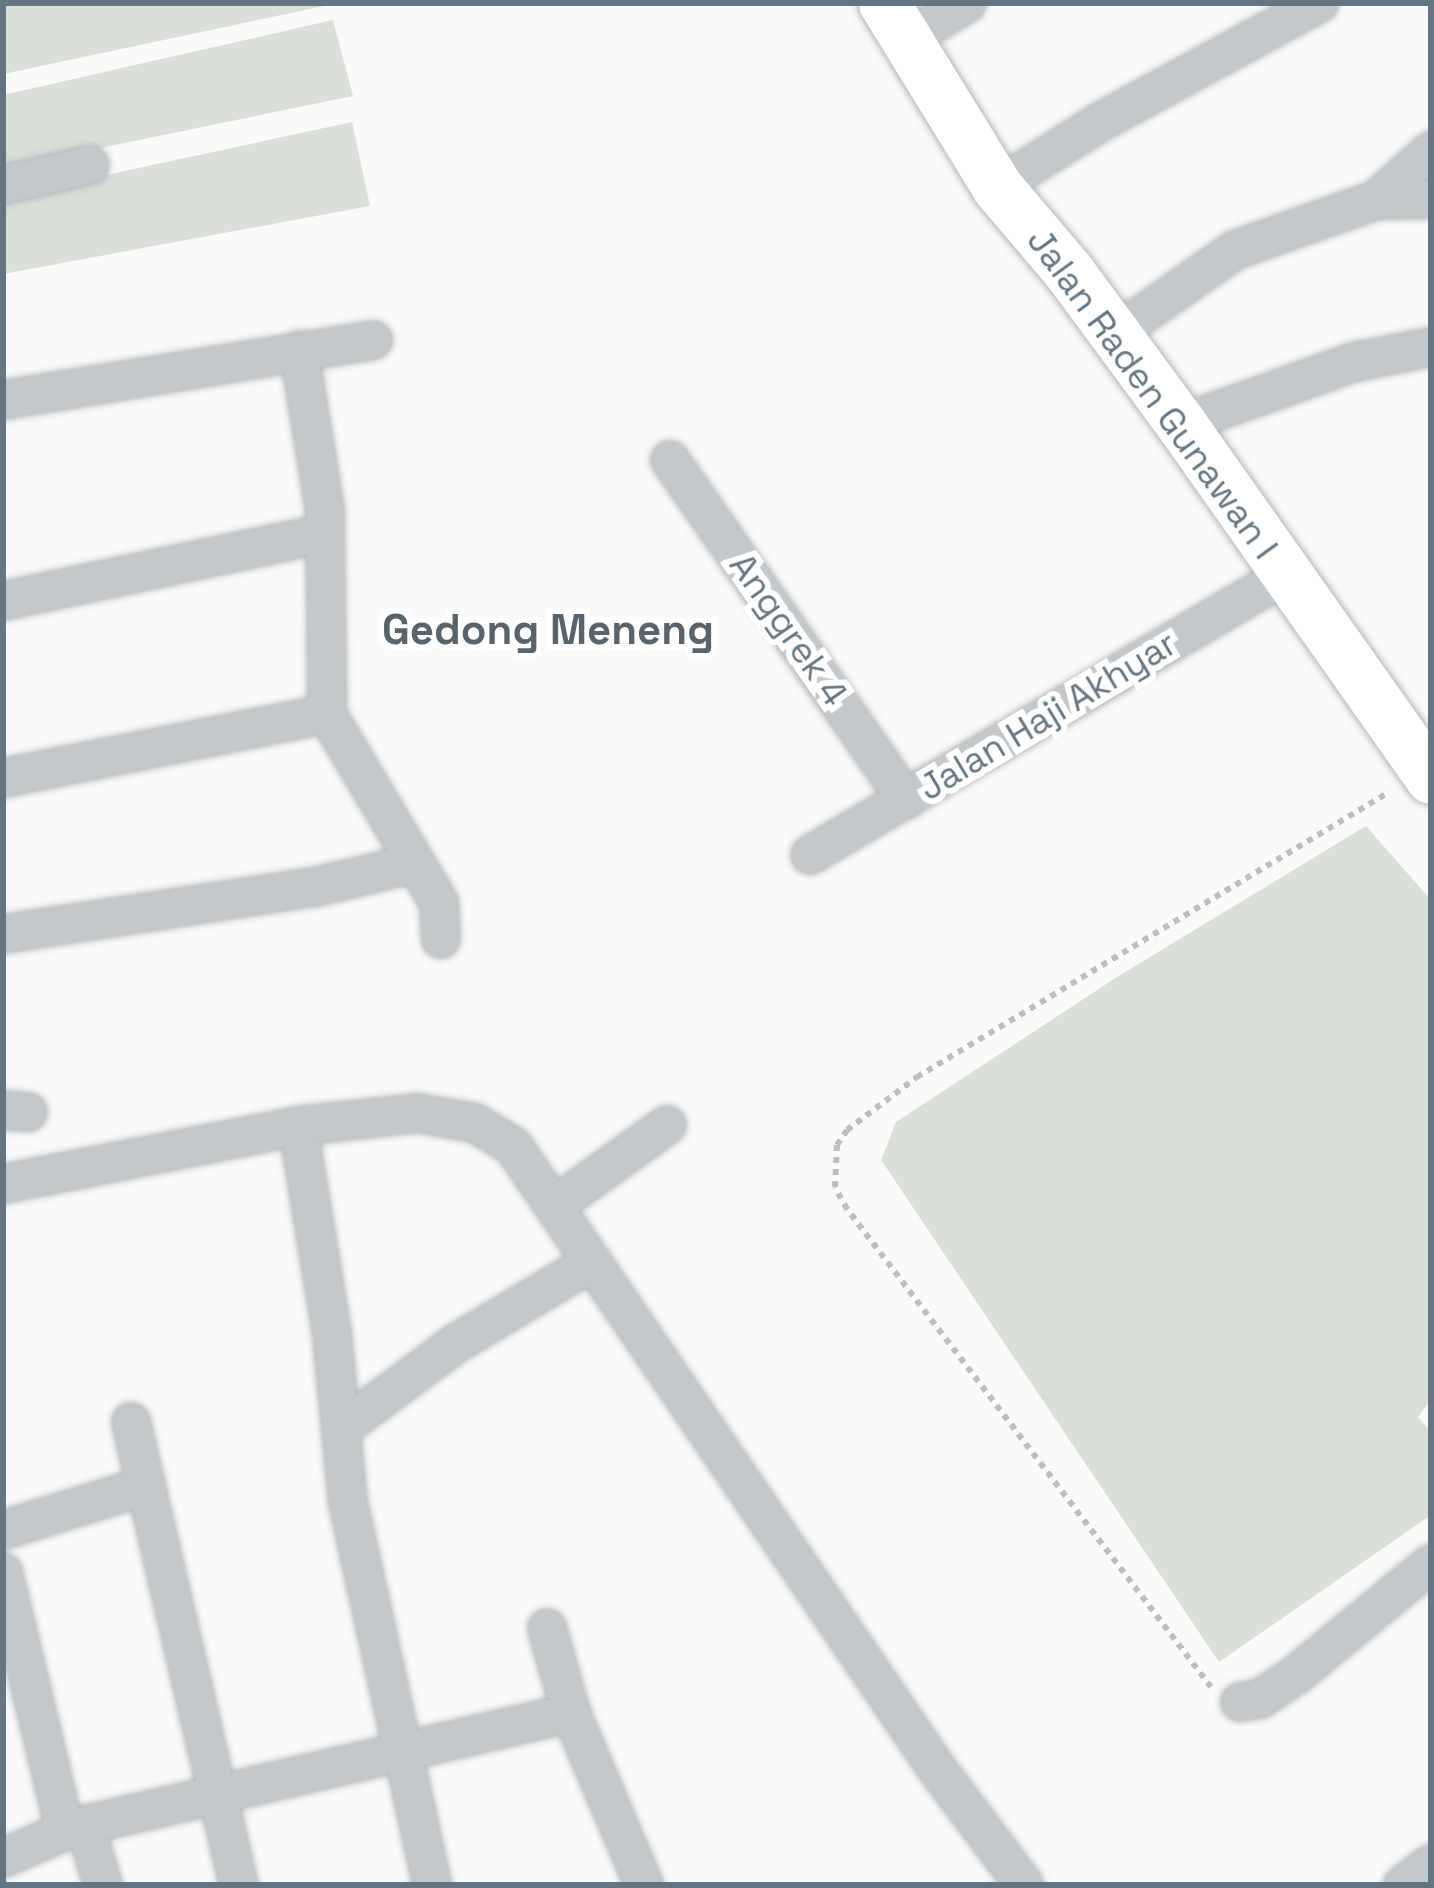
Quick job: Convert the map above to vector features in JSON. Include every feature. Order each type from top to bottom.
[{"type":"highway","name":"Jalan Raden Gunawan I","points":[[895,21],[997,188],[1115,334],[1428,774]]},
{"type":"street","points":[[895,21],[967,3]]},
{"type":"street","points":[[997,188],[1102,121],[1319,3]]},
{"type":"street","points":[[1376,200],[1431,151]]},
{"type":"street","points":[[3,185],[90,165]]},
{"type":"street","points":[[1115,334],[1235,250],[1376,200],[1431,199]]},
{"type":"street","points":[[3,400],[373,340]]},
{"type":"street","points":[[1181,424],[1354,362],[1431,347]]},
{"type":"street","points":[[298,350],[326,511],[322,534],[326,714],[439,903],[441,939]]},
{"type":"street","name":"Anggrek 4","points":[[670,460],[906,800]]},
{"type":"street","points":[[3,601],[322,534]]},
{"type":"street","name":"Jalan Haji Akhyar","points":[[810,855],[1284,576]]},
{"type":"street","points":[[3,778],[326,714]]},
{"type":"street","points":[[3,934],[315,887],[412,864]]},
{"type":"street","points":[[3,1184],[298,1126],[417,1113],[475,1123],[513,1146],[937,1769],[1024,1885]]},
{"type":"street","points":[[554,1206],[667,1125]]},
{"type":"street","points":[[298,1126],[342,1428],[348,1502],[432,1885]]},
{"type":"street","points":[[342,1428],[455,1344],[592,1262]]},
{"type":"street","points":[[131,1422],[239,1885]]},
{"type":"street","points":[[3,1530],[145,1486]]},
{"type":"street","points":[[1240,1702],[1260,1699],[1297,1674],[1431,1564]]},
{"type":"street","points":[[3,1572],[75,1828],[103,1885]]},
{"type":"street","points":[[547,1628],[572,1713],[644,1885]]},
{"type":"street","points":[[3,1858],[75,1828],[572,1713]]},
{"type":"path","points":[[1240,1702],[1201,1678],[847,1209],[835,1187],[837,1145],[847,1130],[917,1077],[1428,774]]},
{"type":"shaded area","points":[[3,3],[328,3],[329,5],[3,74]]},
{"type":"shaded area","points":[[333,20],[353,96],[3,168],[3,95]]},
{"type":"shaded area","points":[[352,122],[370,206],[3,274],[3,197]]},
{"type":"shaded area","points":[[1366,826],[1431,900],[1431,1400],[1418,1417],[1431,1432],[1431,1515],[1219,1662],[881,1160],[896,1122],[1117,977]]},
{"type":"district","name":"Gedong Meneng","points":[[548,630]]}]
